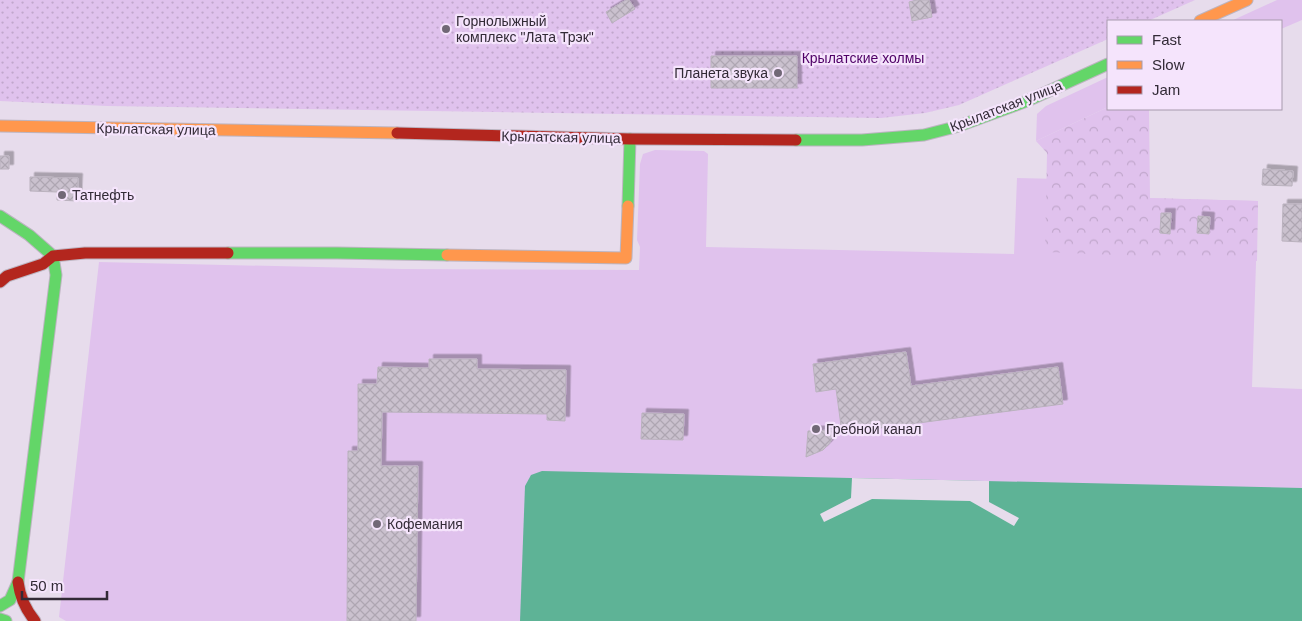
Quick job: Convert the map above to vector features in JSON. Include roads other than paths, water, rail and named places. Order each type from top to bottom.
[{"type":"street","points":[[1202,20],[1247,0]]},
{"type":"street","name":"Крылатская улица","points":[[0,126],[630,139],[862,140],[924,135],[959,126],[1011,107],[1107,64]]},
{"type":"street","points":[[0,282],[7,276],[43,264],[53,256],[85,253],[308,253],[626,258],[630,139]]},
{"type":"street","points":[[0,216],[29,235],[53,256],[56,275],[18,582],[13,597],[7,603],[0,606]]},
{"type":"street","points":[[18,582],[24,606],[35,621]]},
{"type":"street","points":[[0,619],[6,621]]},
{"type":"place","name":"Горнолыжный комплекс \"Лата Трэк\"","points":[[446,29]]},
{"type":"place","name":"Планета звука","points":[[778,73]]},
{"type":"place","name":"Татнефть","points":[[62,195]]},
{"type":"place","name":"Гребной канал","points":[[816,429]]},
{"type":"place","name":"Кофемания","points":[[377,524]]},
{"type":"park label","name":"Крылатские холмы","points":[[863,58]]}]
